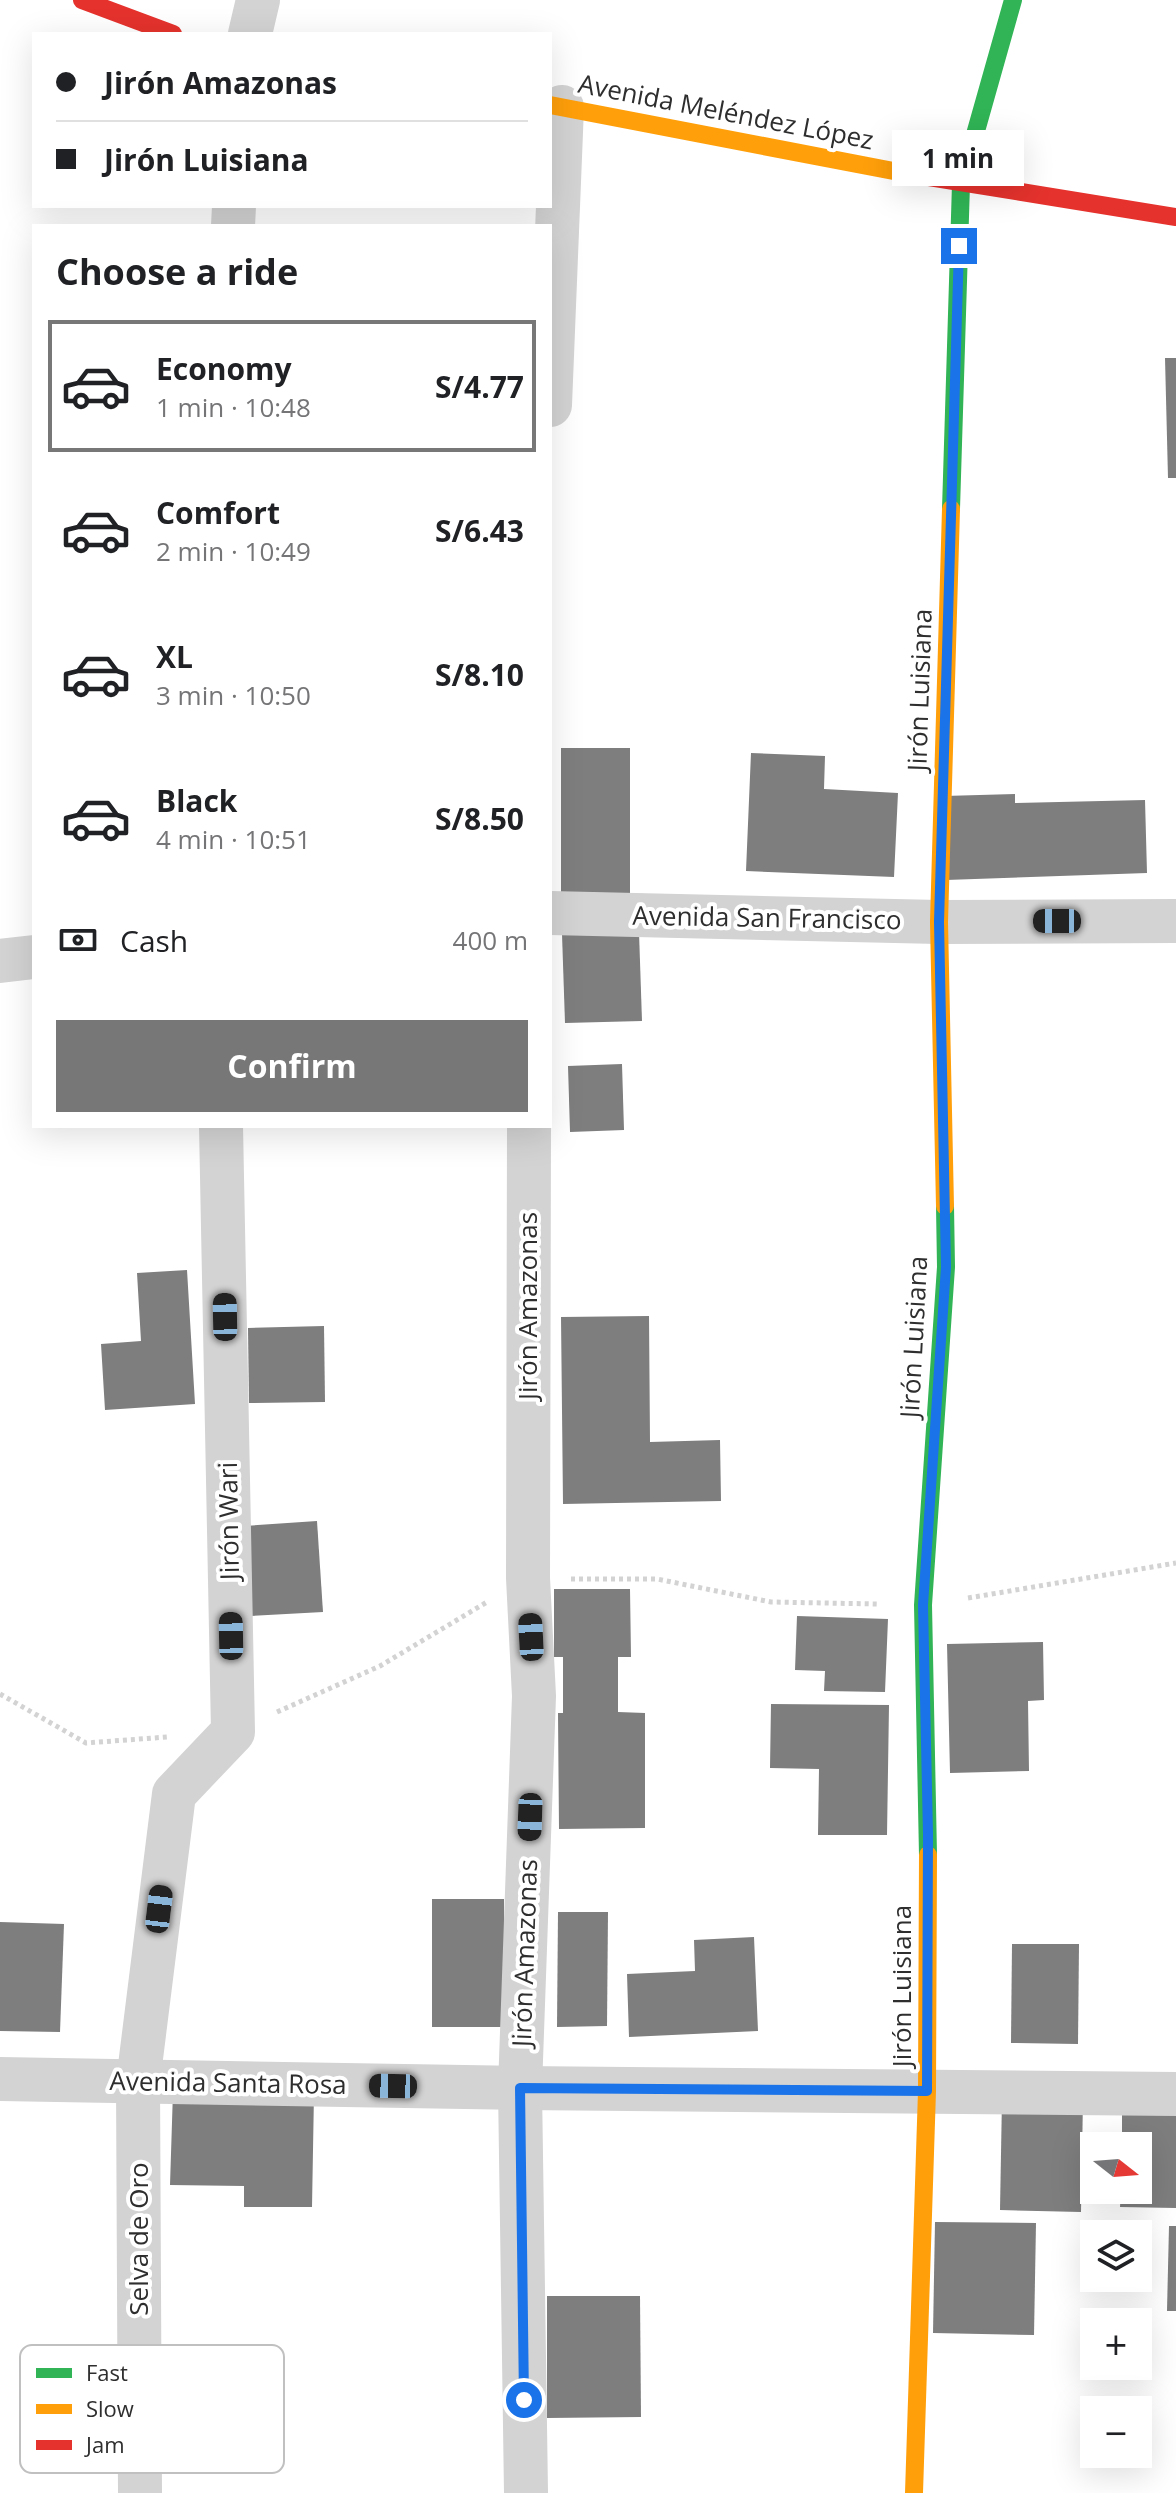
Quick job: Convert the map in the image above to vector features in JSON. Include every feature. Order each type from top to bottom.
[{"type":"street","points":[[82,0],[168,32]]},
{"type":"street","points":[[250,32],[258,0]]},
{"type":"street","name":"Jirón Luisiana","points":[[914,2493],[927,2091],[928,1834],[923,1605],[946,1267],[939,922],[961,184],[1013,0]]},
{"type":"street","points":[[552,305],[556,106]]},
{"type":"street","name":"Avenida Meléndez López","points":[[556,106],[961,184],[1176,217]]},
{"type":"street","name":"Avenida San Francisco","points":[[552,913],[939,922],[1176,921]]},
{"type":"street","points":[[0,961],[32,957]]},
{"type":"street","name":"Jirón Wari","points":[[138,2082],[174,1794],[233,1732],[221,1128]]},
{"type":"street","name":"Jirón Amazonas","points":[[526,2493],[520,2088],[534,1696],[528,1578],[529,1128]]},
{"type":"street","name":"Avenida Santa Rosa","points":[[0,2079],[1176,2094]]},
{"type":"street","name":"Selva de Oro","points":[[138,2082],[139,2345]]},
{"type":"street","name":"Selva de Oro","points":[[140,2473],[140,2493]]},
{"type":"building","points":[[1165,358],[1176,358],[1176,478],[1168,478]]},
{"type":"building","points":[[561,748],[630,748],[630,894],[561,894]]},
{"type":"building","points":[[751,753],[825,756],[824,789],[898,793],[894,877],[746,871]]},
{"type":"building","points":[[1015,794],[1015,803],[1145,800],[1147,873],[946,880],[944,796]]},
{"type":"building","points":[[639,932],[642,1021],[565,1023],[562,934]]},
{"type":"building","points":[[622,1064],[624,1130],[570,1132],[568,1066]]},
{"type":"building","points":[[187,1270],[195,1404],[105,1410],[101,1344],[141,1341],[137,1273]]},
{"type":"building","points":[[649,1316],[650,1442],[720,1440],[721,1501],[563,1504],[561,1317]]},
{"type":"building","points":[[324,1326],[325,1402],[249,1403],[248,1328]]},
{"type":"building","points":[[317,1521],[323,1612],[250,1616],[244,1526]]},
{"type":"building","points":[[554,1589],[630,1589],[631,1657],[618,1657],[618,1712],[645,1713],[645,1828],[559,1829],[558,1713],[563,1713],[563,1657],[554,1657]]},
{"type":"building","points":[[797,1616],[888,1619],[885,1692],[824,1691],[825,1671],[795,1670]]},
{"type":"building","points":[[1043,1642],[1044,1700],[1028,1701],[1029,1771],[950,1773],[947,1644]]},
{"type":"building","points":[[771,1704],[889,1705],[887,1835],[818,1835],[819,1769],[770,1768]]},
{"type":"building","points":[[432,1899],[504,1899],[504,2027],[432,2027]]},
{"type":"building","points":[[558,1912],[608,1912],[607,2026],[557,2027]]},
{"type":"building","points":[[0,1922],[64,1924],[60,2032],[0,2031]]},
{"type":"building","points":[[754,1937],[758,2031],[629,2037],[627,1974],[695,1971],[694,1940]]},
{"type":"building","points":[[1012,1944],[1079,1944],[1078,2044],[1011,2043]]},
{"type":"building","points":[[173,2091],[314,2093],[312,2207],[244,2207],[244,2186],[170,2185]]},
{"type":"building","points":[[1002,2098],[1083,2099],[1082,2132],[1080,2132],[1081,2212],[1000,2210]]},
{"type":"building","points":[[1122,2109],[1176,2110],[1176,2208],[1120,2207],[1120,2204],[1152,2204],[1152,2132],[1122,2132]]},
{"type":"building","points":[[935,2222],[1036,2223],[1034,2335],[933,2333]]},
{"type":"building","points":[[1169,2226],[1176,2226],[1176,2311],[1167,2311]]},
{"type":"building","points":[[547,2296],[640,2296],[641,2417],[547,2418]]},
{"type":"traffic: fast","points":[[951,509],[961,184],[1013,0]]},
{"type":"traffic: fast","points":[[928,1855],[923,1605],[946,1267],[945,1206]]},
{"type":"traffic: slow","points":[[552,105],[904,173]]},
{"type":"traffic: slow","points":[[945,1206],[939,922],[951,509]]},
{"type":"traffic: slow","points":[[914,2493],[927,2091],[928,1855]]},
{"type":"traffic: jam","points":[[82,0],[168,32]]},
{"type":"traffic: jam","points":[[904,173],[1176,217]]},
{"type":"route","points":[[524,2400],[520,2088],[927,2091],[928,1834],[923,1605],[946,1267],[939,922],[959,246]]}]
